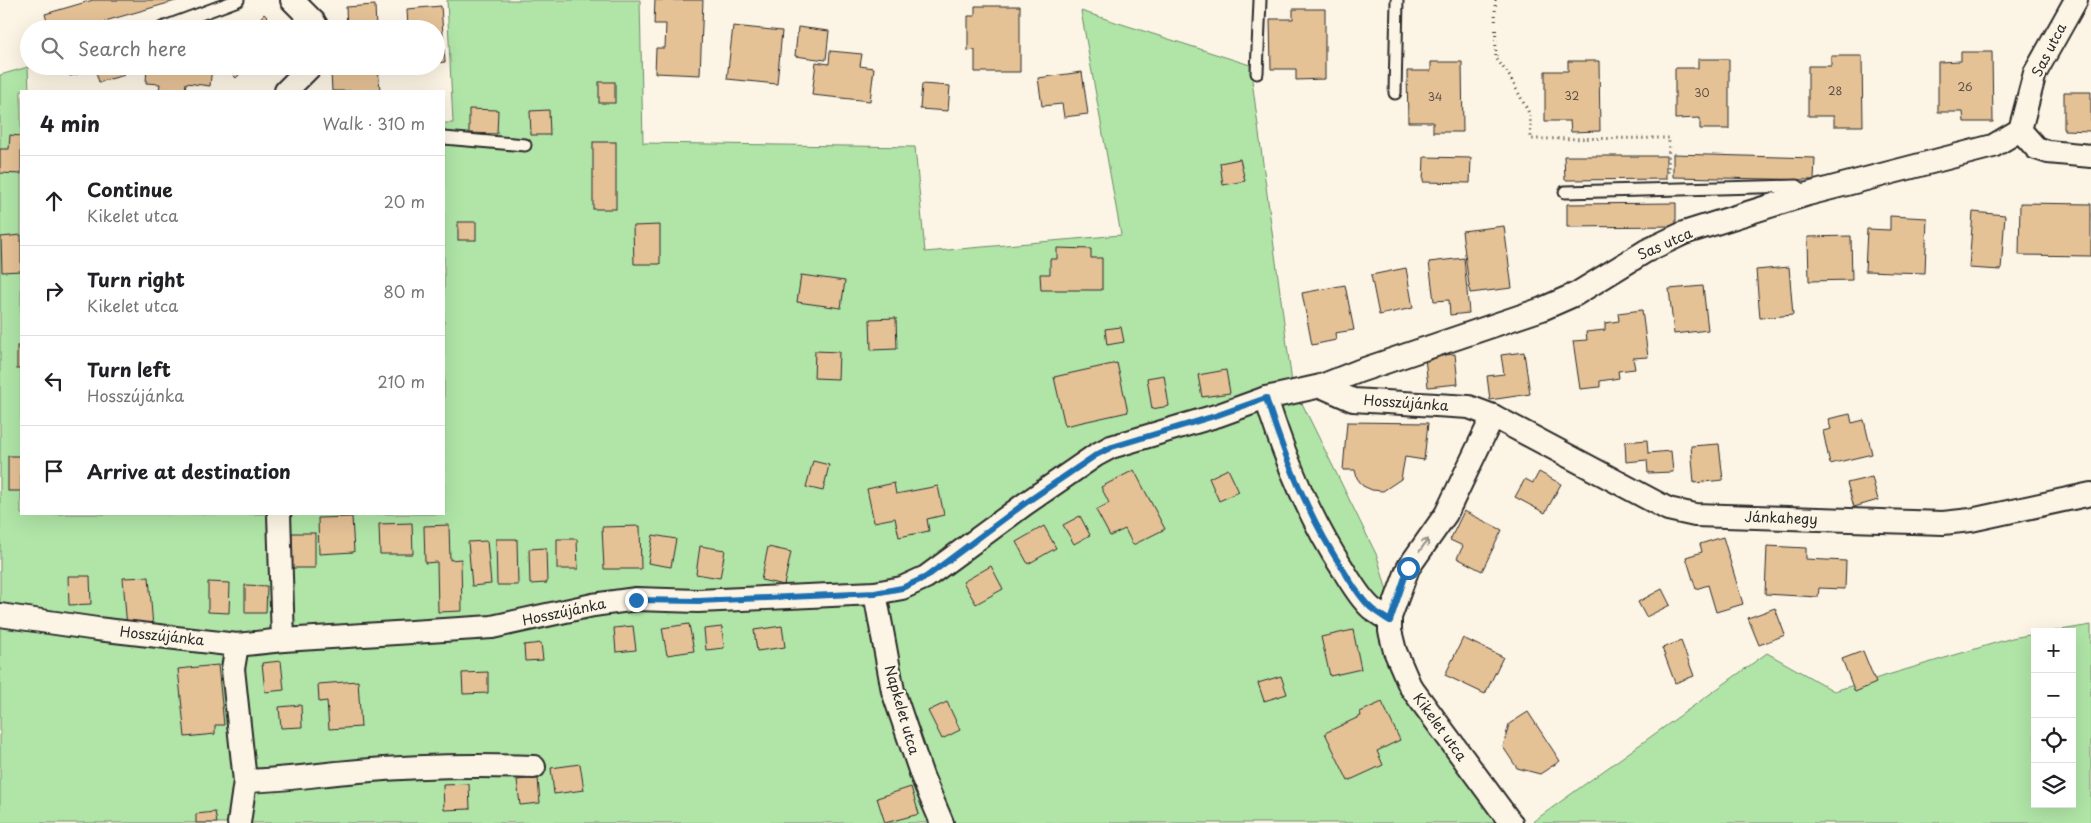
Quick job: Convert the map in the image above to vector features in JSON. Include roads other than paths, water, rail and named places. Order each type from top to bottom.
[{"type":"street","points":[[292,0],[312,20]]},
{"type":"street","name":"Sas utca","points":[[1321,386],[1358,371],[1542,309],[1576,294],[1646,251],[1684,234],[1808,194],[1993,146],[2020,130],[2035,74],[2076,0]]},
{"type":"street","points":[[287,90],[301,75]]},
{"type":"street","points":[[2020,130],[2036,148],[2048,152],[2091,156]]},
{"type":"street","name":"Hosszújánka","points":[[0,615],[97,629],[237,645],[283,640],[492,627],[593,605],[636,600],[698,601],[875,593],[902,588],[926,577],[1024,504],[1096,455],[1112,447],[1218,415],[1266,398],[1321,386],[1354,400],[1469,407],[1493,416]]},
{"type":"street","points":[[1266,398],[1280,443],[1303,499],[1329,549],[1357,591],[1371,608],[1390,621]]},
{"type":"street","name":"Jánkahegy","points":[[1493,416],[1668,510],[1695,516],[1943,523],[1971,520],[2091,494]]},
{"type":"street","name":"Kikelet utca","points":[[1493,416],[1446,514],[1408,568],[1390,621],[1390,631],[1395,651],[1410,686],[1511,823]]},
{"type":"street","points":[[279,515],[283,640]]},
{"type":"street","name":"Napkelet utca","points":[[875,593],[893,690],[922,776],[942,823]]},
{"type":"street","points":[[237,645],[233,669],[245,781],[239,823]]},
{"type":"street","points":[[245,781],[289,780],[360,771],[496,766],[534,767]]},
{"type":"lane","points":[[184,20],[238,0]]},
{"type":"lane","points":[[1257,73],[1260,0]]},
{"type":"lane","points":[[1395,93],[1397,0]]},
{"type":"lane","points":[[445,138],[525,145]]},
{"type":"lane","points":[[1565,192],[1798,186],[1808,194]]}]
